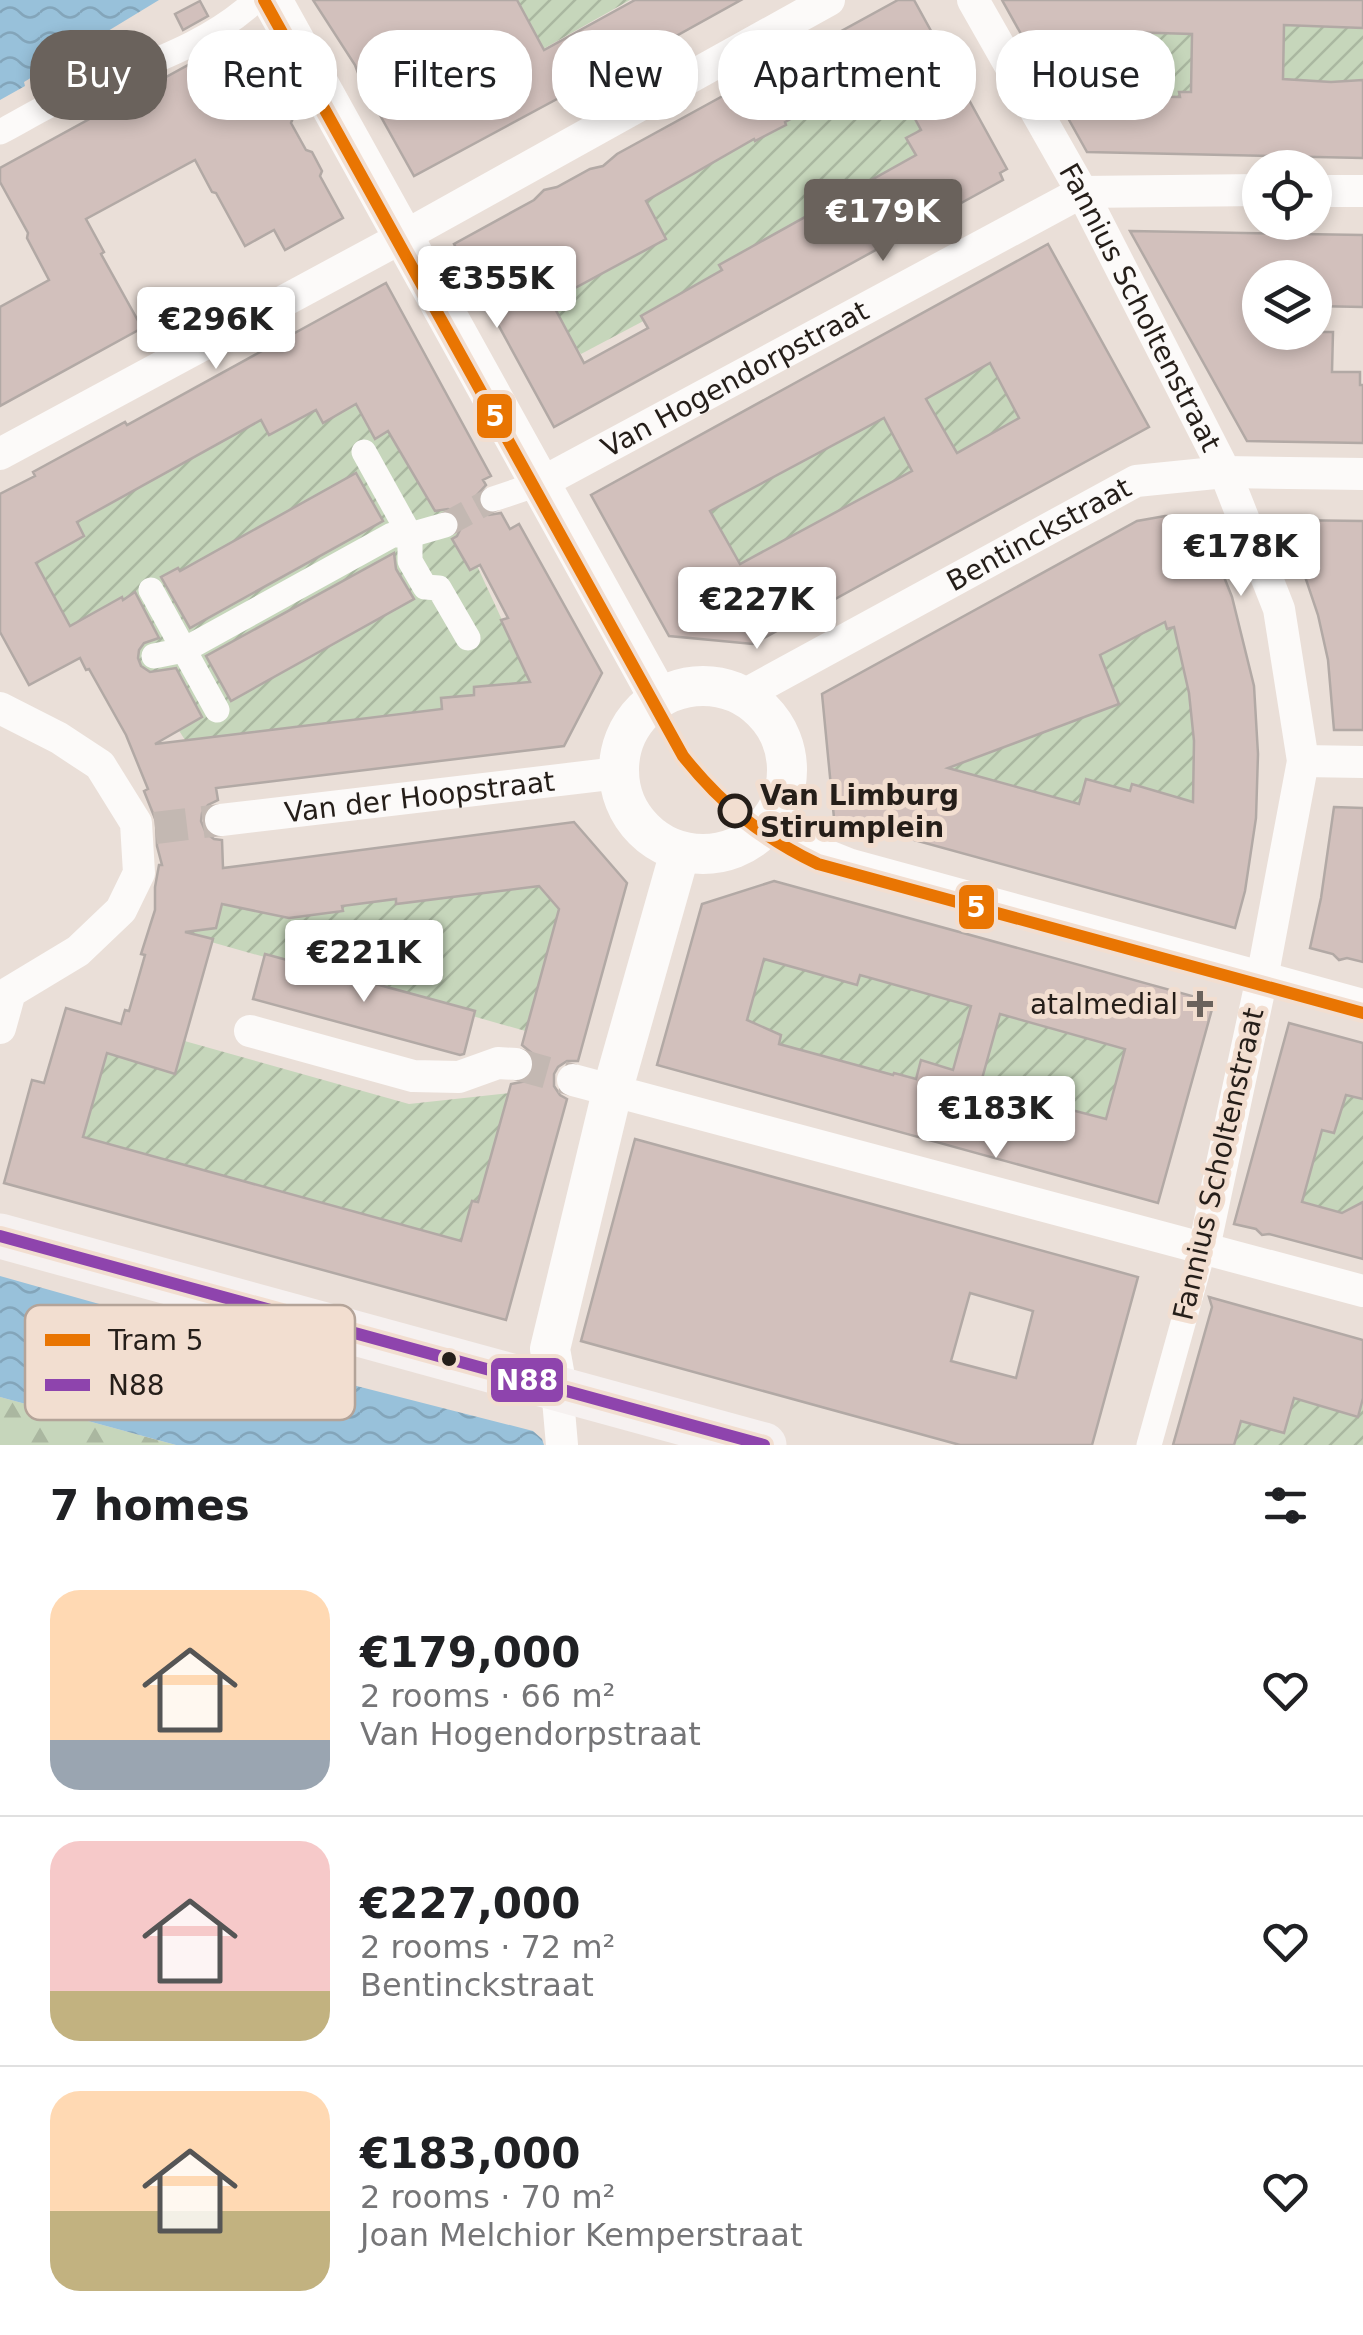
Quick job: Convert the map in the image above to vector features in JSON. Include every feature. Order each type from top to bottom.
[{"type":"main road","points":[[0,1236],[252,1305]]},
{"type":"main road","points":[[355,1333],[764,1445]]},
{"type":"street","points":[[0,132],[48,105],[184,48],[238,18],[256,0]]},
{"type":"street","points":[[272,0],[659,698]]},
{"type":"street","points":[[0,454],[829,0]]},
{"type":"street","name":"Fannius Scholtenstraat","points":[[972,0],[1082,192],[1225,472],[1279,608],[1303,761],[1204,1248],[1149,1445]]},
{"type":"street","name":"Van Hogendorpstraat","points":[[494,499],[541,483],[1082,192],[1242,190]]},
{"type":"street","points":[[1332,191],[1363,191]]},
{"type":"street","points":[[364,452],[410,535],[410,561],[425,586],[439,588],[468,638]]},
{"type":"street","name":"Bentinckstraat","points":[[742,696],[1136,481],[1225,472],[1363,474]]},
{"type":"street","points":[[154,656],[184,650],[392,535],[410,535],[445,525]]},
{"type":"street","points":[[151,590],[217,710]]},
{"type":"street","points":[[699,686],[722,688],[742,696],[766,714],[782,740],[788,769],[783,799],[767,826],[729,851],[704,855],[680,852],[656,841],[636,823],[623,799],[618,773],[626,734],[637,716],[659,698],[677,690],[699,686]]},
{"type":"street","points":[[0,708],[59,738],[100,765],[145,825],[139,873],[121,910],[78,951],[10,992],[0,1028]]},
{"type":"street","points":[[1303,761],[1363,762]]},
{"type":"street","name":"Van der Hoopstraat","points":[[222,820],[618,773]]},
{"type":"street","points":[[767,826],[786,839],[851,865],[1363,1005]]},
{"type":"street","points":[[562,1445],[550,1349],[612,1092],[680,852]]},
{"type":"street","points":[[250,1031],[414,1076],[459,1076],[498,1063],[516,1064]]},
{"type":"street","points":[[572,1080],[1363,1291]]},
{"type":"green space","points":[[353,0],[630,0],[577,30],[552,30],[552,44],[532,55],[532,30],[373,30]]},
{"type":"green space","points":[[1021,0],[1363,0],[1363,132],[1100,127],[1096,120],[1175,120],[1175,30],[1040,30]]},
{"type":"green space","points":[[898,20],[904,30],[881,30]]},
{"type":"green space","points":[[728,120],[955,120],[971,148],[581,354],[508,249]]},
{"type":"green space","points":[[1043,287],[1102,400],[709,614],[642,506]]},
{"type":"green space","points":[[371,336],[539,700],[192,751],[108,619],[33,640],[0,529]]},
{"type":"green space","points":[[1174,541],[1214,875],[867,783]]},
{"type":"green space","points":[[561,852],[592,887],[536,1034],[183,934],[199,888]]},
{"type":"green space","points":[[729,917],[1165,1017],[1130,1150],[697,1024]]},
{"type":"green space","points":[[72,1031],[156,1033],[409,1104],[518,1092],[467,1264],[36,1144]]},
{"type":"green space","points":[[1363,1058],[1363,1223],[1274,1199]]},
{"type":"green space","points":[[1235,1337],[1363,1371],[1363,1445],[1205,1445]]},
{"type":"green space","points":[[0,1397],[25,1404],[25,1420],[84,1420],[176,1445],[0,1445]]},
{"type":"water","points":[[0,0],[159,0],[110,30],[30,30],[30,78],[24,82],[25,86],[0,100]]},
{"type":"water","points":[[0,1276],[103,1305],[25,1305],[25,1404],[0,1397]]},
{"type":"water","points":[[355,1386],[533,1431],[544,1445],[176,1445],[84,1420],[355,1420]]},
{"type":"building","points":[[313,0],[517,0],[544,50],[552,46],[552,102],[532,113],[532,30],[357,30],[357,70],[337,37],[337,30],[332,30]]},
{"type":"building","points":[[635,0],[741,0],[687,30],[580,30]]},
{"type":"building","points":[[898,0],[914,0],[931,30],[843,30]]},
{"type":"building","points":[[1002,0],[1363,0],[1363,28],[1284,25],[1283,79],[1363,80],[1363,158],[1332,157],[1332,150],[1242,150],[1242,155],[1087,152],[1069,120],[1175,120],[1175,97],[1180,97],[1179,92],[1191,92],[1192,34],[1175,34],[1175,30],[1019,30]]},
{"type":"building","points":[[200,1],[208,16],[183,30],[175,14]]},
{"type":"building","points":[[187,66],[187,120],[292,120],[343,218],[285,250],[274,230],[245,246],[195,160],[86,219],[142,328],[0,406],[0,307],[49,280],[0,182],[0,168],[88,120],[167,120],[167,77]]},
{"type":"building","points":[[718,99],[718,120],[789,120],[646,201],[666,239],[551,301],[584,363],[648,328],[641,316],[722,270],[719,265],[916,155],[906,138],[921,130],[916,120],[976,120],[976,113],[1007,169],[1000,173],[1003,180],[554,427],[454,244],[534,200],[544,190],[603,166],[617,154],[679,120],[698,120],[698,110]]},
{"type":"building","points":[[383,120],[518,120],[414,176]]},
{"type":"building","points":[[1130,231],[1242,233],[1242,240],[1332,240],[1332,234],[1363,235],[1363,307],[1332,306],[1332,260],[1242,260],[1242,350],[1332,350],[1333,332],[1332,372],[1360,372],[1363,443],[1247,441]]},
{"type":"building","points":[[1048,244],[1149,427],[753,644],[669,636],[591,495]],"holes":[[[990,363],[1019,418],[957,453],[926,399]],[[884,418],[912,471],[740,564],[710,511]]]},
{"type":"building","points":[[386,283],[491,476],[483,480],[486,485],[477,495],[478,505],[489,515],[501,513],[510,529],[519,524],[602,673],[564,746],[216,788],[218,800],[202,813],[206,833],[222,840],[223,868],[574,822],[627,883],[578,1061],[567,1061],[554,1074],[554,1086],[567,1099],[506,1320],[4,1183],[32,1080],[44,1083],[66,1008],[121,1024],[125,1010],[129,1011],[145,955],[141,954],[155,910],[155,887],[162,865],[156,821],[144,791],[148,789],[126,735],[89,669],[80,658],[29,685],[0,632],[0,494],[125,422],[127,425]],"holes":[[[356,404],[375,439],[388,431],[435,511],[448,509],[457,514],[461,528],[452,539],[470,570],[480,565],[508,618],[501,620],[530,682],[474,687],[474,695],[441,698],[442,709],[155,744],[202,717],[176,668],[150,672],[141,666],[139,650],[144,643],[159,638],[135,592],[70,626],[36,563],[84,536],[77,522],[261,420],[269,435],[316,410],[323,423]],[[539,886],[559,909],[522,1045],[533,1054],[536,1066],[526,1081],[511,1084],[478,1202],[472,1201],[461,1241],[83,1137],[107,1053],[175,1074],[213,939],[185,932],[216,928],[222,904],[289,918],[396,899],[396,904]]]},
{"type":"building","points":[[356,473],[383,521],[190,628],[161,577],[178,568],[180,571]]},
{"type":"building","points":[[1165,516],[1198,517],[1232,597],[1254,686],[1256,818],[1235,928],[834,818],[822,694],[1137,521]],"holes":[[[1165,622],[1167,629],[1174,627],[1189,693],[1194,741],[1193,802],[1132,784],[1130,791],[1086,779],[1079,804],[948,768],[1119,704],[1100,655]]]},
{"type":"building","points":[[1286,520],[1363,521],[1363,730],[1334,730],[1328,660],[1318,615]]},
{"type":"building","points":[[394,553],[396,569],[414,599],[231,701],[206,656]]},
{"type":"building","points":[[1334,807],[1363,808],[1363,962],[1339,960],[1333,954],[1310,948]]},
{"type":"building","points":[[774,881],[1214,1002],[1158,1203],[657,1065],[702,904]],"holes":[[[764,959],[857,985],[860,975],[971,1006],[953,1070],[921,1060],[916,1079],[779,1044],[781,1035],[747,1020]],[[1000,1014],[1125,1049],[1106,1119],[980,1086]]]},
{"type":"building","points":[[265,954],[475,1011],[464,1054],[253,999]]},
{"type":"building","points":[[1289,1023],[1363,1043],[1363,1099],[1346,1095],[1334,1133],[1322,1130],[1302,1202],[1342,1213],[1363,1202],[1363,1259],[1262,1235],[1256,1229],[1234,1224]]},
{"type":"building","points":[[635,1139],[1138,1277],[1092,1445],[960,1445],[581,1341]],"holes":[[[970,1293],[1033,1311],[1016,1378],[951,1361]]]},
{"type":"building","points":[[1209,1297],[1363,1340],[1363,1398],[1358,1417],[1294,1398],[1284,1433],[1241,1421],[1234,1445],[1173,1445],[1212,1307]]},
{"type":"tunnel","points":[[445,525],[493,499]]},
{"type":"tunnel","points":[[155,828],[221,820]]},
{"type":"tunnel","points":[[516,1064],[573,1080]]},
{"type":"tram line","name":"5","points":[[264,0],[683,756],[728,804],[761,831],[818,864],[1363,1013]]},
{"type":"transit line","name":"N88","points":[[0,1236],[252,1305]]},
{"type":"transit line","name":"N88","points":[[355,1333],[764,1445]]},
{"type":"place","name":"Van Limburg Stirumplein","points":[[735,811]]},
{"type":"place","name":"atalmedial","points":[[1200,1004]]}]
